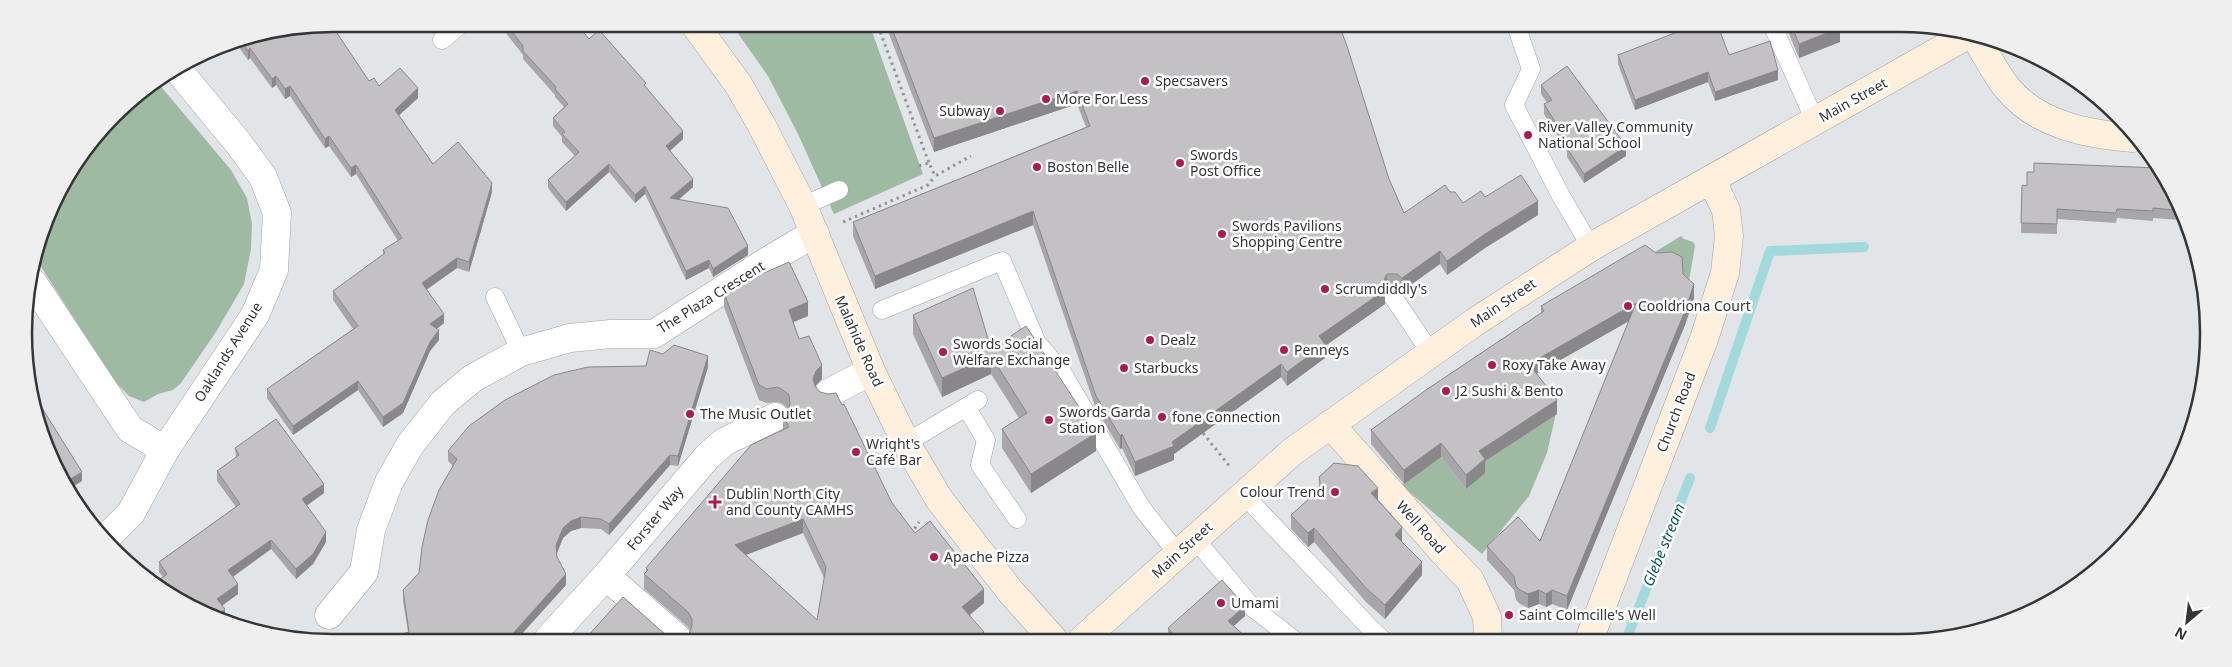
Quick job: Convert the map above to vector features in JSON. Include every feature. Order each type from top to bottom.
[{"type":"main road","name":"Malahide Road","points":[[700,32],[738,84],[803,206],[871,371],[906,443],[939,499],[1010,591],[1049,634]]},
{"type":"main road","name":"Main Street","points":[[1088,634],[1292,452],[1431,353],[1544,276],[1591,247],[1960,39]]},
{"type":"main road","points":[[1980,44],[2008,89],[2032,111],[2057,124],[2098,135],[2127,137]]},
{"type":"main road","name":"Church Road","points":[[1591,634],[1704,339],[1725,273],[1729,236],[1726,210],[1711,179]]},
{"type":"main road","name":"Well Road","points":[[1330,424],[1470,580],[1487,627]]},
{"type":"street","name":"Oaklands Avenue","points":[[110,534],[131,513],[165,450],[255,315],[274,270],[277,213],[263,177],[239,144],[181,74]]},
{"type":"street","name":"The Plaza Crescent","points":[[328,615],[364,572],[371,530],[389,482],[410,445],[451,397],[473,378],[521,352],[570,338],[611,334],[654,334],[769,260],[815,234]]},
{"type":"street","points":[[36,287],[130,429],[165,450]]},
{"type":"street","points":[[829,392],[871,371]]},
{"type":"street","name":"Forster Way","points":[[553,634],[606,576],[707,457],[724,442],[775,417]]},
{"type":"street","points":[[606,576],[672,634]]},
{"type":"lane","points":[[442,40],[451,32]]},
{"type":"lane","points":[[1518,32],[1531,69],[1514,105],[1561,196],[1591,247]]},
{"type":"lane","points":[[1775,32],[1815,121]]},
{"type":"lane","points":[[803,206],[838,190]]},
{"type":"lane","points":[[882,310],[1002,261],[1036,343],[1062,372],[1141,507],[1253,608],[1287,634]]},
{"type":"lane","points":[[495,297],[521,352]]},
{"type":"lane","points":[[1394,297],[1431,353]]},
{"type":"lane","points":[[906,443],[972,404],[986,440],[980,465],[1017,519]]},
{"type":"lane","points":[[1246,493],[1377,634]]},
{"type":"path","points":[[880,32],[935,176]]},
{"type":"path","points":[[815,234],[928,185],[935,176],[971,156]]},
{"type":"path","points":[[919,166],[929,163]]},
{"type":"path","points":[[1203,433],[1246,493]]},
{"type":"path","points":[[909,538],[913,530],[939,499]]},
{"type":"path","points":[[1487,627],[1507,634]]},
{"type":"green space","points":[[737,32],[872,32],[923,174],[834,214],[798,134],[768,76]]},
{"type":"green space","points":[[161,87],[231,170],[247,198],[252,224],[251,249],[244,284],[216,332],[181,383],[173,390],[158,394],[144,402],[129,396],[113,380],[40,266],[55,218],[83,166],[107,135],[135,107]]},
{"type":"green space","points":[[1681,236],[1693,242],[1695,246],[1687,292],[1645,258]]},
{"type":"green space","points":[[1556,413],[1547,453],[1529,496],[1482,554],[1401,485],[1441,457],[1466,489],[1479,465]]},
{"type":"building","points":[[336,32],[369,81],[374,78],[379,86],[400,68],[418,88],[395,110],[433,164],[458,142],[492,183],[469,262],[457,258],[422,283],[444,314],[430,324],[439,330],[430,342],[403,403],[383,417],[358,381],[293,426],[267,389],[358,326],[333,291],[385,253],[383,250],[402,238],[356,165],[351,168],[329,136],[325,139],[290,86],[285,89],[276,76],[272,79],[250,48],[248,51],[245,46],[275,38]]},
{"type":"building","points":[[512,32],[583,32],[589,39],[597,32],[601,32],[646,83],[644,85],[683,131],[666,146],[693,179],[670,198],[728,208],[748,246],[713,269],[709,260],[686,271],[645,186],[635,195],[609,164],[566,202],[548,180],[579,152],[562,134],[565,132],[553,118],[568,104],[555,89],[556,87],[523,51],[523,46]]},
{"type":"building","name":"Swords Pavilions Shopping Centre","points":[[893,32],[1342,32],[1389,179],[1404,213],[1445,185],[1450,192],[1455,192],[1463,203],[1481,191],[1485,197],[1521,175],[1538,201],[1485,234],[1447,261],[1440,251],[1402,278],[1397,274],[1387,274],[1382,284],[1385,290],[1319,336],[1325,344],[1287,372],[1281,364],[1172,442],[1174,446],[1135,462],[1122,434],[1120,436],[1096,396],[1033,211],[875,276],[853,222],[1090,126],[1077,91],[934,138]]},
{"type":"building","points":[[1677,32],[1720,32],[1729,55],[1770,41],[1778,70],[1715,92],[1708,72],[1635,100],[1618,55]]},
{"type":"building","points":[[1794,32],[1829,32],[1799,44]]},
{"type":"building","points":[[1567,66],[1626,146],[1584,174],[1567,148],[1570,146],[1544,104],[1552,100],[1541,85]]},
{"type":"building","points":[[2034,163],[2150,168],[2173,210],[2153,208],[2153,211],[2117,209],[2116,213],[2057,209],[2057,224],[2021,223],[2022,185],[2027,186],[2027,172],[2034,172]]},
{"type":"building","points":[[1645,245],[1656,253],[1672,252],[1682,257],[1683,274],[1694,284],[1685,311],[1567,596],[1552,590],[1546,594],[1539,590],[1528,594],[1516,586],[1514,576],[1487,546],[1518,517],[1540,541],[1636,303],[1529,364],[1557,400],[1479,451],[1485,459],[1466,475],[1441,443],[1404,470],[1371,430],[1426,390],[1544,311],[1541,306]]},
{"type":"building","points":[[789,262],[808,302],[789,310],[799,339],[809,336],[822,365],[816,371],[813,379],[815,386],[820,392],[836,393],[842,405],[844,404],[892,503],[915,533],[930,521],[984,589],[962,607],[984,632],[982,634],[689,634],[692,619],[688,612],[644,574],[648,570],[646,568],[751,445],[789,427],[783,416],[788,411],[790,404],[789,395],[777,387],[767,389],[759,385],[724,293],[762,269],[764,273]],"holes":[[[803,519],[826,567],[817,620],[735,545]]]},
{"type":"building","points":[[973,288],[991,349],[1026,326],[1096,433],[1031,474],[1002,429],[1027,413],[991,356],[942,378],[913,315]]},
{"type":"building","points":[[674,345],[708,356],[678,456],[670,455],[609,524],[601,519],[581,517],[571,521],[563,528],[556,545],[557,557],[566,574],[513,634],[402,634],[409,632],[403,590],[419,573],[428,520],[439,490],[457,459],[448,451],[469,426],[505,400],[554,375],[588,367],[646,366],[650,350],[663,354]]},
{"type":"building","points":[[42,409],[82,472],[70,479],[55,449]]},
{"type":"building","points":[[276,419],[324,484],[302,499],[326,532],[313,554],[296,569],[271,540],[228,570],[238,584],[217,599],[225,609],[220,613],[183,594],[160,579],[167,574],[159,562],[240,504],[217,471],[239,455],[235,448]]},
{"type":"building","points":[[1334,463],[1358,466],[1378,488],[1371,493],[1402,527],[1395,535],[1422,562],[1385,605],[1366,588],[1314,528],[1308,533],[1291,515],[1321,488],[1319,477]]},
{"type":"building","name":"Umami","points":[[1222,580],[1245,606],[1228,621],[1242,634],[1173,634],[1168,628]]},
{"type":"building","points":[[623,597],[665,634],[590,634]]},
{"type":"waterway","name":"Glebe stream","points":[[1710,428],[1770,251],[1864,247]]},
{"type":"waterway","name":"Glebe stream","points":[[1628,634],[1690,478]]},
{"type":"place","name":"Specsavers","points":[[1145,81]]},
{"type":"place","name":"More For Less","points":[[1046,99]]},
{"type":"place","name":"Subway","points":[[1000,111]]},
{"type":"place","name":"River Valley Community National School","points":[[1528,135]]},
{"type":"place","name":"Swords Post Office","points":[[1180,163]]},
{"type":"place","name":"Boston Belle","points":[[1037,167]]},
{"type":"place","name":"Swords Pavilions Shopping Centre","points":[[1222,234]]},
{"type":"place","name":"Scrumdiddly's","points":[[1325,289]]},
{"type":"place","name":"Cooldriona Court","points":[[1628,306]]},
{"type":"place","name":"Dealz","points":[[1150,340]]},
{"type":"place","name":"Penneys","points":[[1284,350]]},
{"type":"place","name":"Swords Social Welfare Exchange","points":[[943,352]]},
{"type":"place","name":"Roxy Take Away","points":[[1492,365]]},
{"type":"place","name":"Starbucks","points":[[1124,368]]},
{"type":"place","name":"J2 Sushi & Bento","points":[[1446,391]]},
{"type":"place","name":"The Music Outlet","points":[[690,414]]},
{"type":"place","name":"fone Connection","points":[[1162,417]]},
{"type":"place","name":"Swords Garda Station","points":[[1049,420]]},
{"type":"place","name":"Wright's Café Bar","points":[[856,452]]},
{"type":"place","name":"Colour Trend","points":[[1335,492]]},
{"type":"place","name":"Dublin North City and County CAMHS","points":[[715,502]]},
{"type":"place","name":"Apache Pizza","points":[[934,557]]},
{"type":"place","name":"Umami","points":[[1221,603]]},
{"type":"place","name":"Saint Colmcille's Well","points":[[1509,615]]}]
